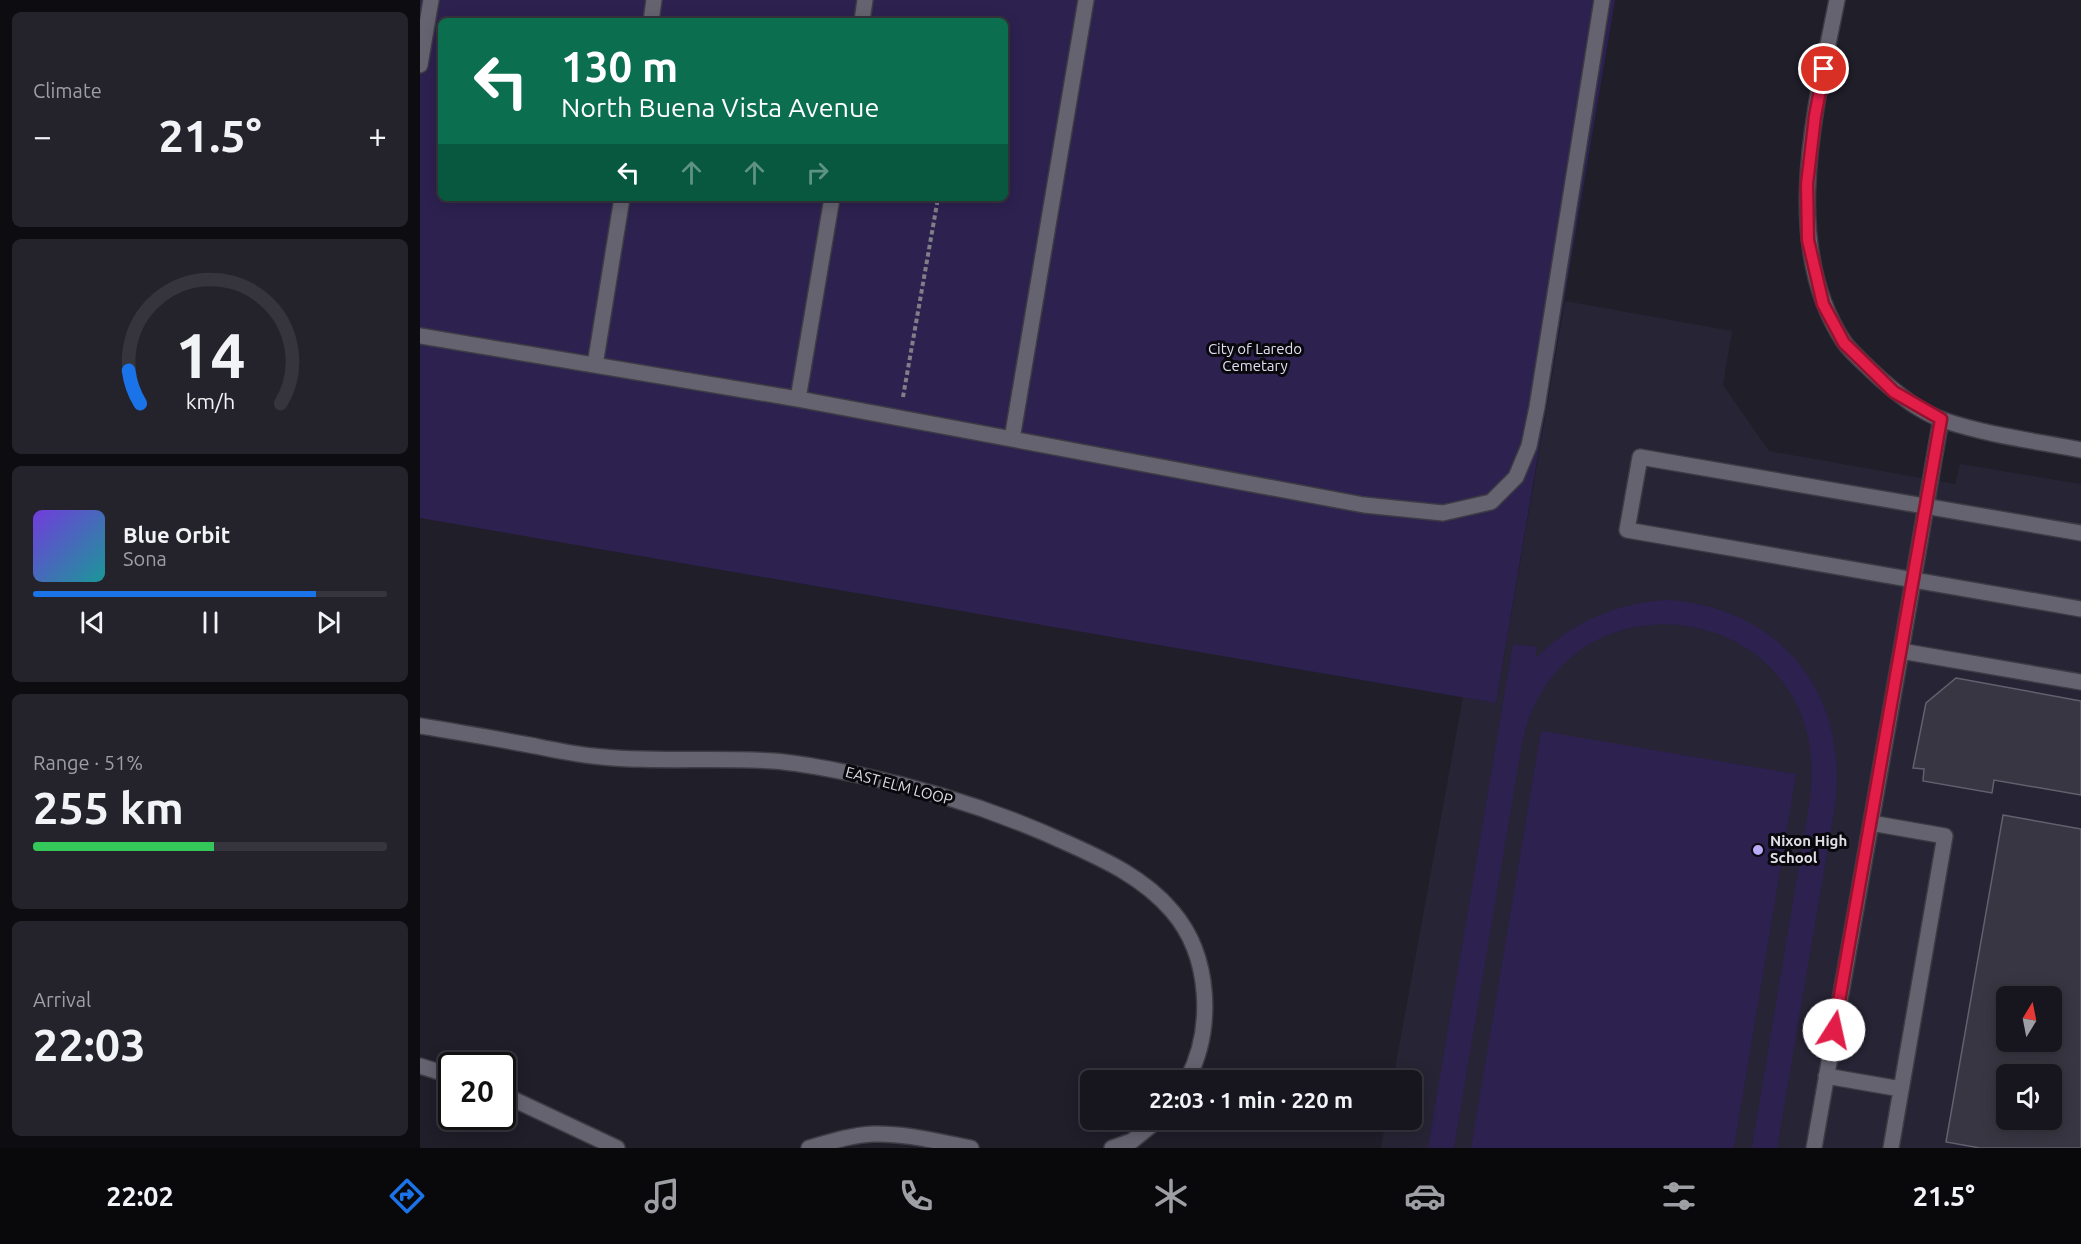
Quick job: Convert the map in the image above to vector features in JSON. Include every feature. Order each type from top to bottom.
[{"type":"street","points":[[420,65],[431,0]]},
{"type":"street","points":[[651,18],[654,0]]},
{"type":"street","points":[[862,18],[865,0]]},
{"type":"street","points":[[1012,439],[1086,0]]},
{"type":"street","points":[[420,336],[798,399],[1364,505],[1443,513],[1491,502],[1515,477],[1528,446],[1537,407],[1602,0]]},
{"type":"street","points":[[1837,0],[1815,116],[1807,184],[1808,240],[1823,304],[1844,343],[1894,392],[1941,419],[2008,436],[2081,450]]},
{"type":"street","points":[[595,365],[622,201]]},
{"type":"street","points":[[798,399],[831,201]]},
{"type":"street","points":[[1814,1148],[1941,419]]},
{"type":"street","points":[[2081,533],[1640,457],[1627,530],[2081,609]]},
{"type":"street","points":[[1901,651],[2081,682]]},
{"type":"street","name":"EAST ELM LOOP","points":[[420,726],[592,756],[677,761],[773,761],[830,769],[927,791],[1030,826],[1107,861],[1146,885],[1173,911],[1193,944],[1205,985],[1204,1024],[1196,1063],[1192,1070]]},
{"type":"street","points":[[1871,823],[1945,836],[1891,1148]]},
{"type":"street","points":[[420,1066],[438,1072]]},
{"type":"street","points":[[1826,1076],[1901,1089]]},
{"type":"street","points":[[516,1101],[617,1148]]},
{"type":"street","points":[[1112,1148],[1132,1140],[1145,1130]]},
{"type":"street","points":[[809,1148],[837,1139],[872,1134],[900,1135],[971,1148]]},
{"type":"path","points":[[902,403],[937,201]]},
{"type":"shaded area","name":"Nixon High School","points":[[1565,301],[1732,331],[1723,385],[1769,451],[1955,484],[1960,464],[2081,484],[2081,1148],[1381,1148],[1384,1130],[1422,1130],[1422,1070],[1395,1070],[1463,697],[1496,703]]},
{"type":"green space","name":"City of Laredo Cemetary","points":[[420,0],[1615,0],[1496,703],[420,518]]},
{"type":"green space","points":[[1668,600],[1708,607],[1744,620],[1775,639],[1800,664],[1818,694],[1831,728],[1837,766],[1835,806],[1777,1148],[1752,1148],[1810,800],[1807,733],[1782,681],[1742,645],[1692,627],[1638,626],[1588,645],[1547,684],[1522,743],[1454,1148],[1428,1148],[1513,644],[1537,647],[1535,659],[1564,635],[1596,617],[1630,605]]},
{"type":"green space","points":[[1541,731],[1796,774],[1734,1148],[1471,1148]]},
{"type":"building","points":[[1956,678],[2081,701],[2081,795],[1994,780],[1992,793],[1923,781],[1924,769],[1913,768],[1926,703]]},
{"type":"building","points":[[2003,815],[2081,829],[2081,1148],[1980,1148],[1946,1142]]},
{"type":"place","name":"Nixon High School","points":[[1758,850]]},
{"type":"route","points":[[1824,69],[1815,116],[1807,184],[1808,240],[1823,304],[1844,343],[1894,392],[1941,419],[1834,1030]]}]
